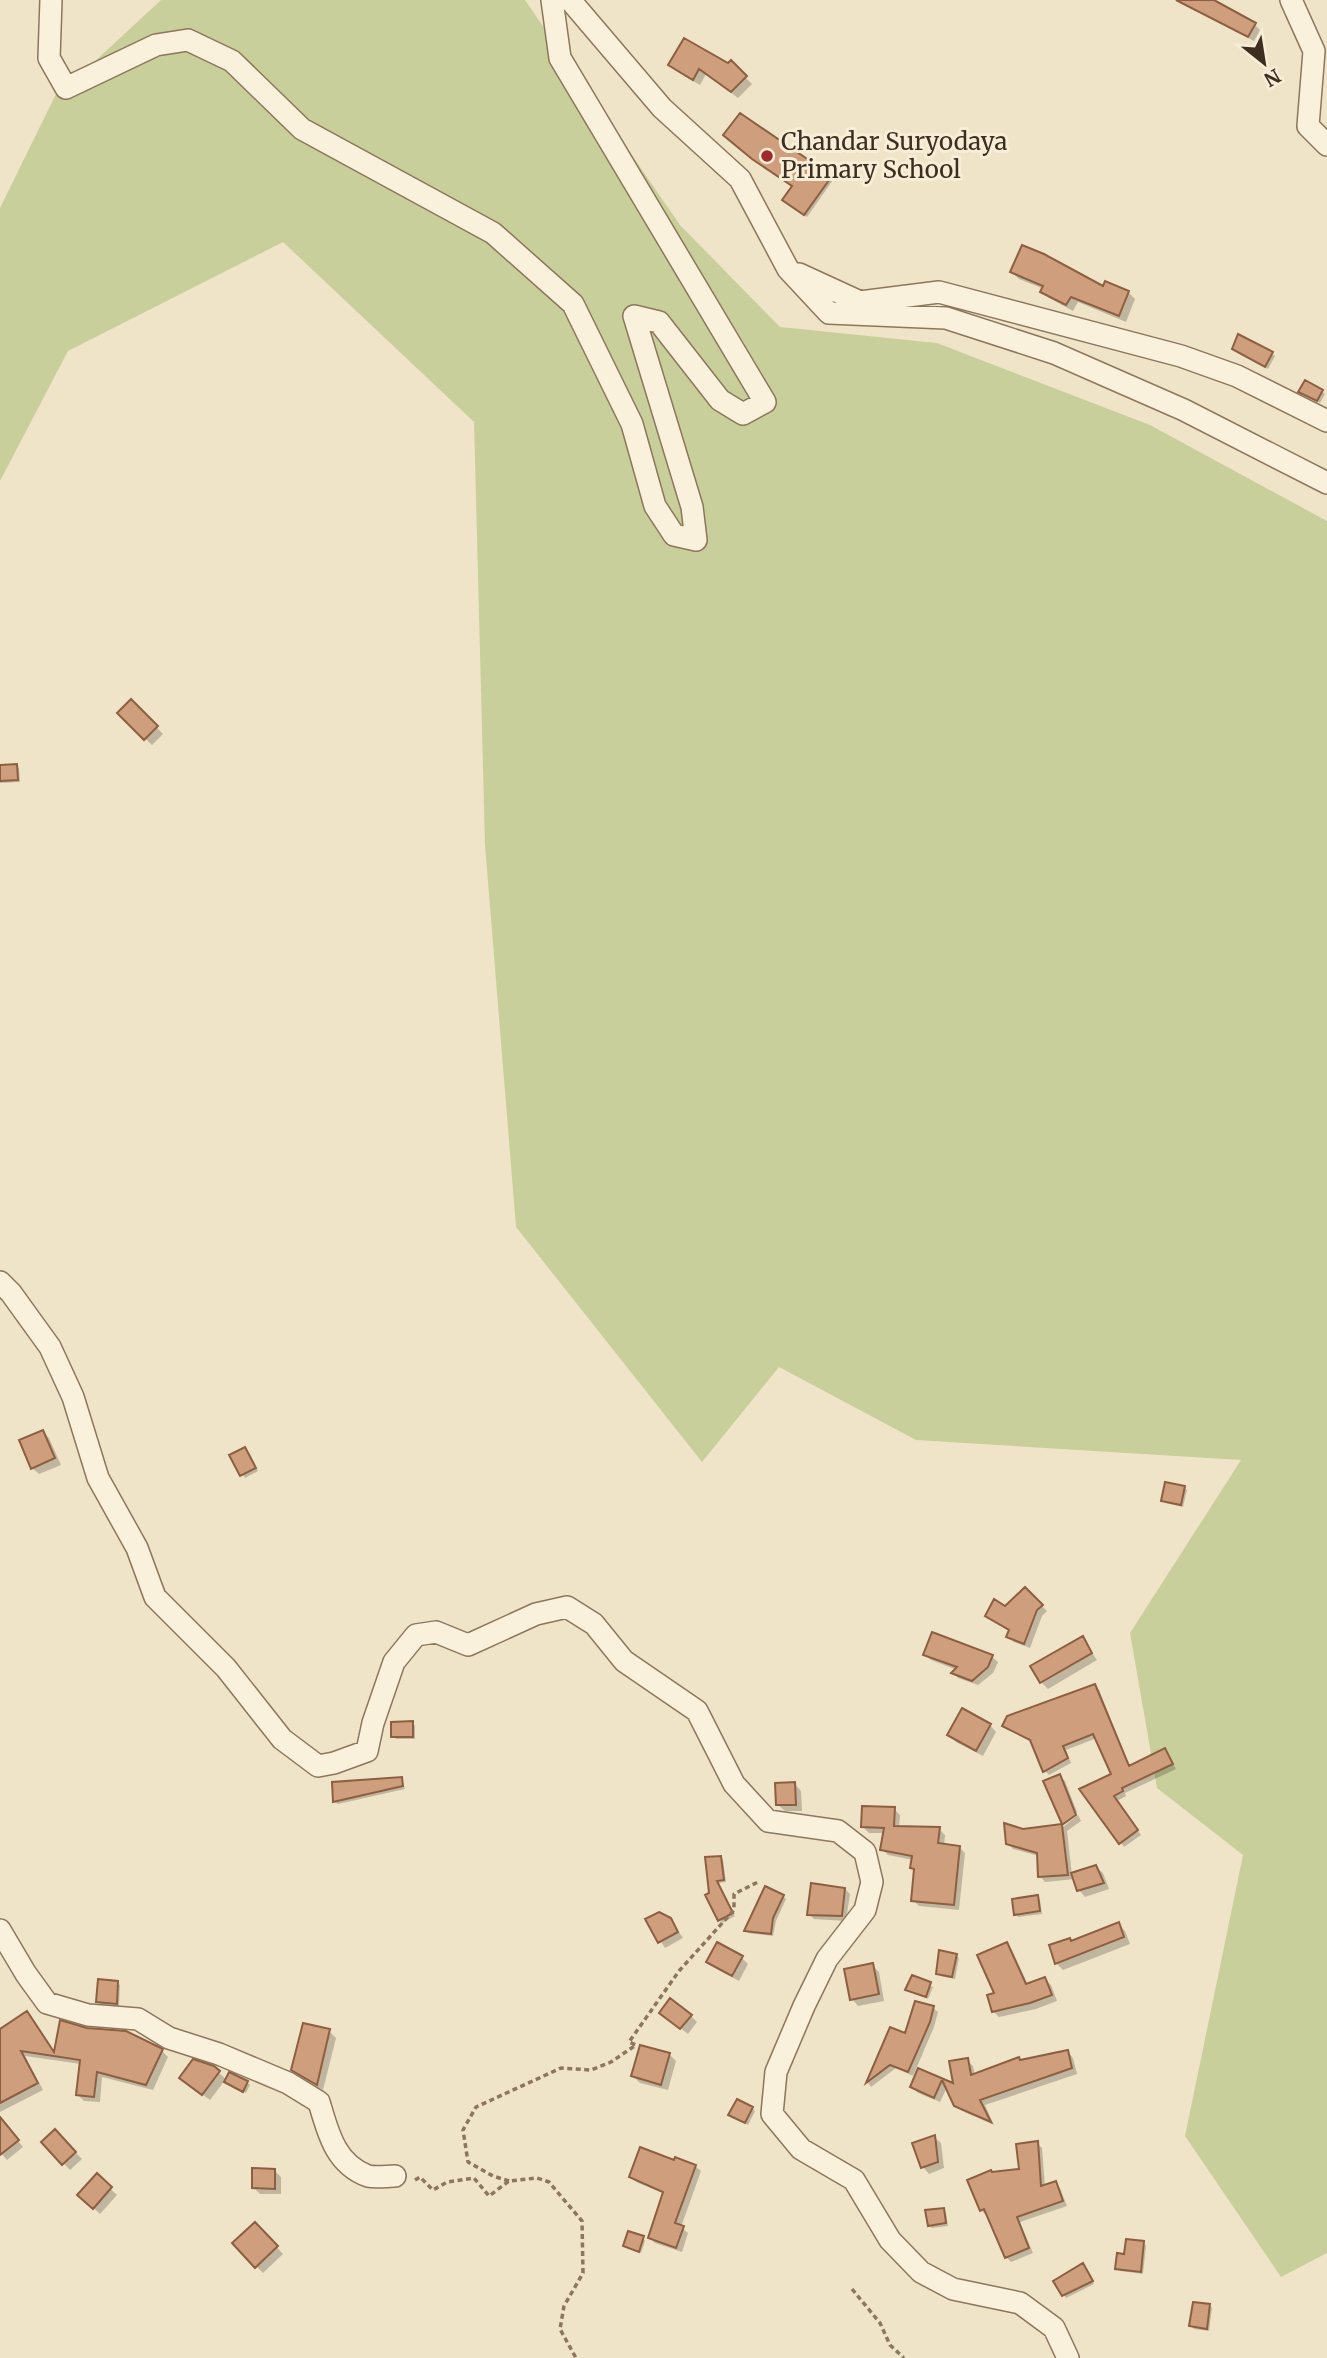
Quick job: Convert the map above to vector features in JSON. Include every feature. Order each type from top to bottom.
[{"type":"street","points":[[51,0],[49,58],[66,88],[156,45],[188,40],[232,61],[302,129],[492,233],[573,304],[632,424],[655,506],[674,534],[696,540],[692,507],[634,316],[659,322],[720,400],[743,414],[765,402],[560,58],[552,0]]},
{"type":"street","points":[[570,0],[662,108],[740,179],[788,269],[829,313],[946,318],[1054,353],[1184,410],[1327,483]]},
{"type":"street","points":[[1291,0],[1314,51],[1308,126],[1327,145]]},
{"type":"street","points":[[788,269],[860,302],[939,292],[1181,356],[1237,376],[1327,421]]},
{"type":"street","points":[[0,1282],[11,1293],[50,1348],[74,1396],[98,1478],[137,1548],[155,1597],[226,1668],[282,1739],[318,1766],[367,1751],[373,1723],[394,1662],[416,1634],[436,1632],[468,1645],[536,1614],[567,1607],[594,1624],[624,1661],[697,1712],[734,1784],[768,1821],[838,1831],[865,1852],[872,1882],[865,1910],[827,1959],[804,2006],[776,2071],[772,2114],[801,2149],[854,2180],[890,2241],[921,2272],[953,2288],[1020,2303],[1054,2328],[1068,2358]]},
{"type":"street","points":[[0,1930],[47,2003],[88,2015],[138,2019],[169,2038],[219,2054],[288,2083],[319,2102],[341,2159],[369,2177],[396,2176]]},
{"type":"path","points":[[576,2358],[560,2329],[564,2306],[583,2273],[582,2221],[549,2182],[537,2178],[509,2181],[493,2176],[468,2162],[463,2130],[476,2106],[561,2068],[591,2070],[611,2062],[636,2045],[629,2042],[679,1971],[734,1910],[734,1894],[758,1882]]},
{"type":"path","points":[[396,2176],[405,2185],[420,2177],[433,2190],[447,2182],[474,2178],[489,2196],[509,2181]]},
{"type":"path","points":[[852,2289],[880,2323],[890,2345],[904,2358]]},
{"type":"green space","points":[[161,0],[525,0],[680,225],[780,327],[937,343],[1150,425],[1327,521],[1327,2253],[1281,2277],[1185,2136],[1243,1855],[1157,1788],[1130,1633],[1241,1460],[916,1440],[779,1367],[702,1462],[516,1227],[485,845],[474,422],[283,242],[68,351],[0,481],[0,208],[57,92],[66,88]]},
{"type":"building","points":[[1176,0],[1214,0],[1256,23],[1248,37]]},
{"type":"building","points":[[684,38],[728,63],[731,60],[747,76],[731,92],[699,69],[693,80],[668,65]]},
{"type":"building","points":[[740,113],[832,176],[804,215],[782,200],[792,186],[723,135]]},
{"type":"building","points":[[1022,245],[1103,286],[1105,281],[1129,291],[1119,316],[1071,297],[1066,305],[1040,292],[1043,286],[1010,272]]},
{"type":"building","points":[[1238,334],[1273,352],[1265,367],[1232,349]]},
{"type":"building","points":[[1305,380],[1323,390],[1317,401],[1298,392]]},
{"type":"building","points":[[131,699],[158,726],[144,740],[117,713]]},
{"type":"building","points":[[17,764],[18,780],[0,781],[0,765]]},
{"type":"building","points":[[43,1430],[55,1458],[31,1469],[19,1440]]},
{"type":"building","points":[[245,1447],[256,1468],[240,1476],[229,1455]]},
{"type":"building","points":[[1165,1482],[1185,1486],[1181,1505],[1161,1501]]},
{"type":"building","points":[[1025,1587],[1043,1605],[1037,1610],[1024,1644],[1006,1637],[1009,1630],[985,1616],[994,1599],[1005,1606]]},
{"type":"building","points":[[932,1632],[993,1655],[988,1667],[972,1681],[951,1673],[957,1667],[923,1655]]},
{"type":"building","points":[[1083,1636],[1092,1653],[1040,1683],[1030,1666]]},
{"type":"building","points":[[1095,1684],[1129,1766],[1165,1748],[1173,1764],[1122,1788],[1123,1791],[1114,1796],[1138,1830],[1119,1844],[1079,1789],[1111,1774],[1093,1734],[1063,1746],[1068,1758],[1043,1772],[1030,1740],[1002,1726],[1007,1716]]},
{"type":"building","points":[[962,1708],[991,1724],[976,1751],[947,1735]]},
{"type":"building","points":[[413,1721],[413,1737],[391,1737],[391,1722]]},
{"type":"building","points":[[1060,1774],[1076,1815],[1062,1825],[1068,1875],[1038,1877],[1037,1853],[1006,1844],[1004,1823],[1023,1829],[1062,1824],[1043,1781]]},
{"type":"building","points":[[402,1777],[403,1786],[333,1802],[332,1782]]},
{"type":"building","points":[[795,1782],[796,1805],[776,1805],[775,1783]]},
{"type":"building","points":[[862,1806],[895,1807],[894,1826],[940,1827],[938,1843],[960,1846],[954,1905],[911,1901],[914,1869],[910,1868],[912,1856],[880,1850],[884,1828],[861,1827]]},
{"type":"building","points":[[721,1856],[724,1880],[717,1881],[733,1913],[718,1921],[705,1895],[709,1893],[705,1857]]},
{"type":"building","points":[[1096,1865],[1104,1883],[1077,1891],[1071,1873]]},
{"type":"building","points":[[811,1883],[845,1888],[842,1916],[807,1915]]},
{"type":"building","points":[[765,1886],[784,1895],[773,1918],[771,1934],[744,1931]]},
{"type":"building","points":[[1038,1895],[1040,1911],[1014,1915],[1012,1899]]},
{"type":"building","points":[[659,1912],[671,1918],[678,1932],[658,1943],[645,1919]]},
{"type":"building","points":[[1119,1922],[1124,1937],[1055,1964],[1049,1945],[1070,1938],[1071,1941]]},
{"type":"building","points":[[717,1942],[743,1956],[732,1976],[706,1962]]},
{"type":"building","points":[[1007,1942],[1026,1984],[1045,1977],[1052,1995],[992,2012],[987,1995],[994,1993],[977,1955]]},
{"type":"building","points":[[939,1950],[957,1954],[952,1977],[936,1974]]},
{"type":"building","points":[[873,1963],[879,1994],[850,2000],[844,1969]]},
{"type":"building","points":[[912,1975],[931,1982],[926,1997],[905,1990]]},
{"type":"building","points":[[98,1979],[118,1981],[117,2004],[96,2002]]},
{"type":"building","points":[[670,1998],[692,2015],[680,2029],[659,2013]]},
{"type":"building","points":[[915,2001],[934,2006],[930,2022],[908,2072],[890,2065],[866,2083],[890,2027],[905,2033]]},
{"type":"building","points":[[27,2011],[54,2052],[60,2020],[87,2028],[126,2031],[163,2049],[146,2085],[97,2072],[94,2097],[76,2095],[80,2060],[21,2051],[38,2083],[0,2103],[0,2029]]},
{"type":"building","points":[[303,2023],[330,2029],[317,2085],[291,2070]]},
{"type":"building","points":[[640,2045],[670,2053],[661,2085],[631,2076]]},
{"type":"building","points":[[1068,2050],[1072,2068],[980,2100],[991,2122],[954,2106],[942,2080],[934,2098],[910,2087],[918,2068],[953,2083],[949,2061],[968,2058],[971,2075],[1019,2057],[1020,2060]]},
{"type":"building","points":[[193,2059],[214,2066],[220,2071],[202,2095],[179,2078]]},
{"type":"building","points":[[229,2072],[248,2081],[243,2092],[224,2082]]},
{"type":"building","points":[[737,2099],[753,2107],[745,2123],[728,2115]]},
{"type":"building","points":[[0,2117],[19,2140],[0,2155]]},
{"type":"building","points":[[55,2129],[76,2152],[62,2165],[41,2142]]},
{"type":"building","points":[[935,2135],[938,2162],[921,2168],[912,2143]]},
{"type":"building","points":[[1038,2141],[1041,2186],[1056,2181],[1063,2201],[1017,2217],[1029,2248],[1005,2258],[984,2209],[980,2211],[967,2180],[991,2170],[1019,2169],[1016,2144]]},
{"type":"building","points":[[640,2147],[696,2165],[675,2223],[684,2226],[676,2248],[648,2238],[663,2192],[629,2177]]},
{"type":"building","points":[[252,2168],[275,2169],[275,2189],[252,2188]]},
{"type":"building","points":[[97,2173],[112,2187],[93,2209],[77,2195]]},
{"type":"building","points":[[944,2208],[946,2223],[928,2226],[925,2210]]},
{"type":"building","points":[[255,2222],[278,2246],[255,2268],[232,2243]]},
{"type":"building","points":[[628,2231],[644,2236],[639,2252],[623,2246]]},
{"type":"building","points":[[1126,2239],[1144,2241],[1141,2272],[1115,2269],[1117,2253],[1124,2254]]},
{"type":"building","points":[[1083,2263],[1093,2281],[1062,2296],[1053,2281]]},
{"type":"building","points":[[1193,2302],[1210,2304],[1207,2329],[1189,2326]]},
{"type":"place","name":"Chandar Suryodaya Primary School","points":[[767,156]]}]
